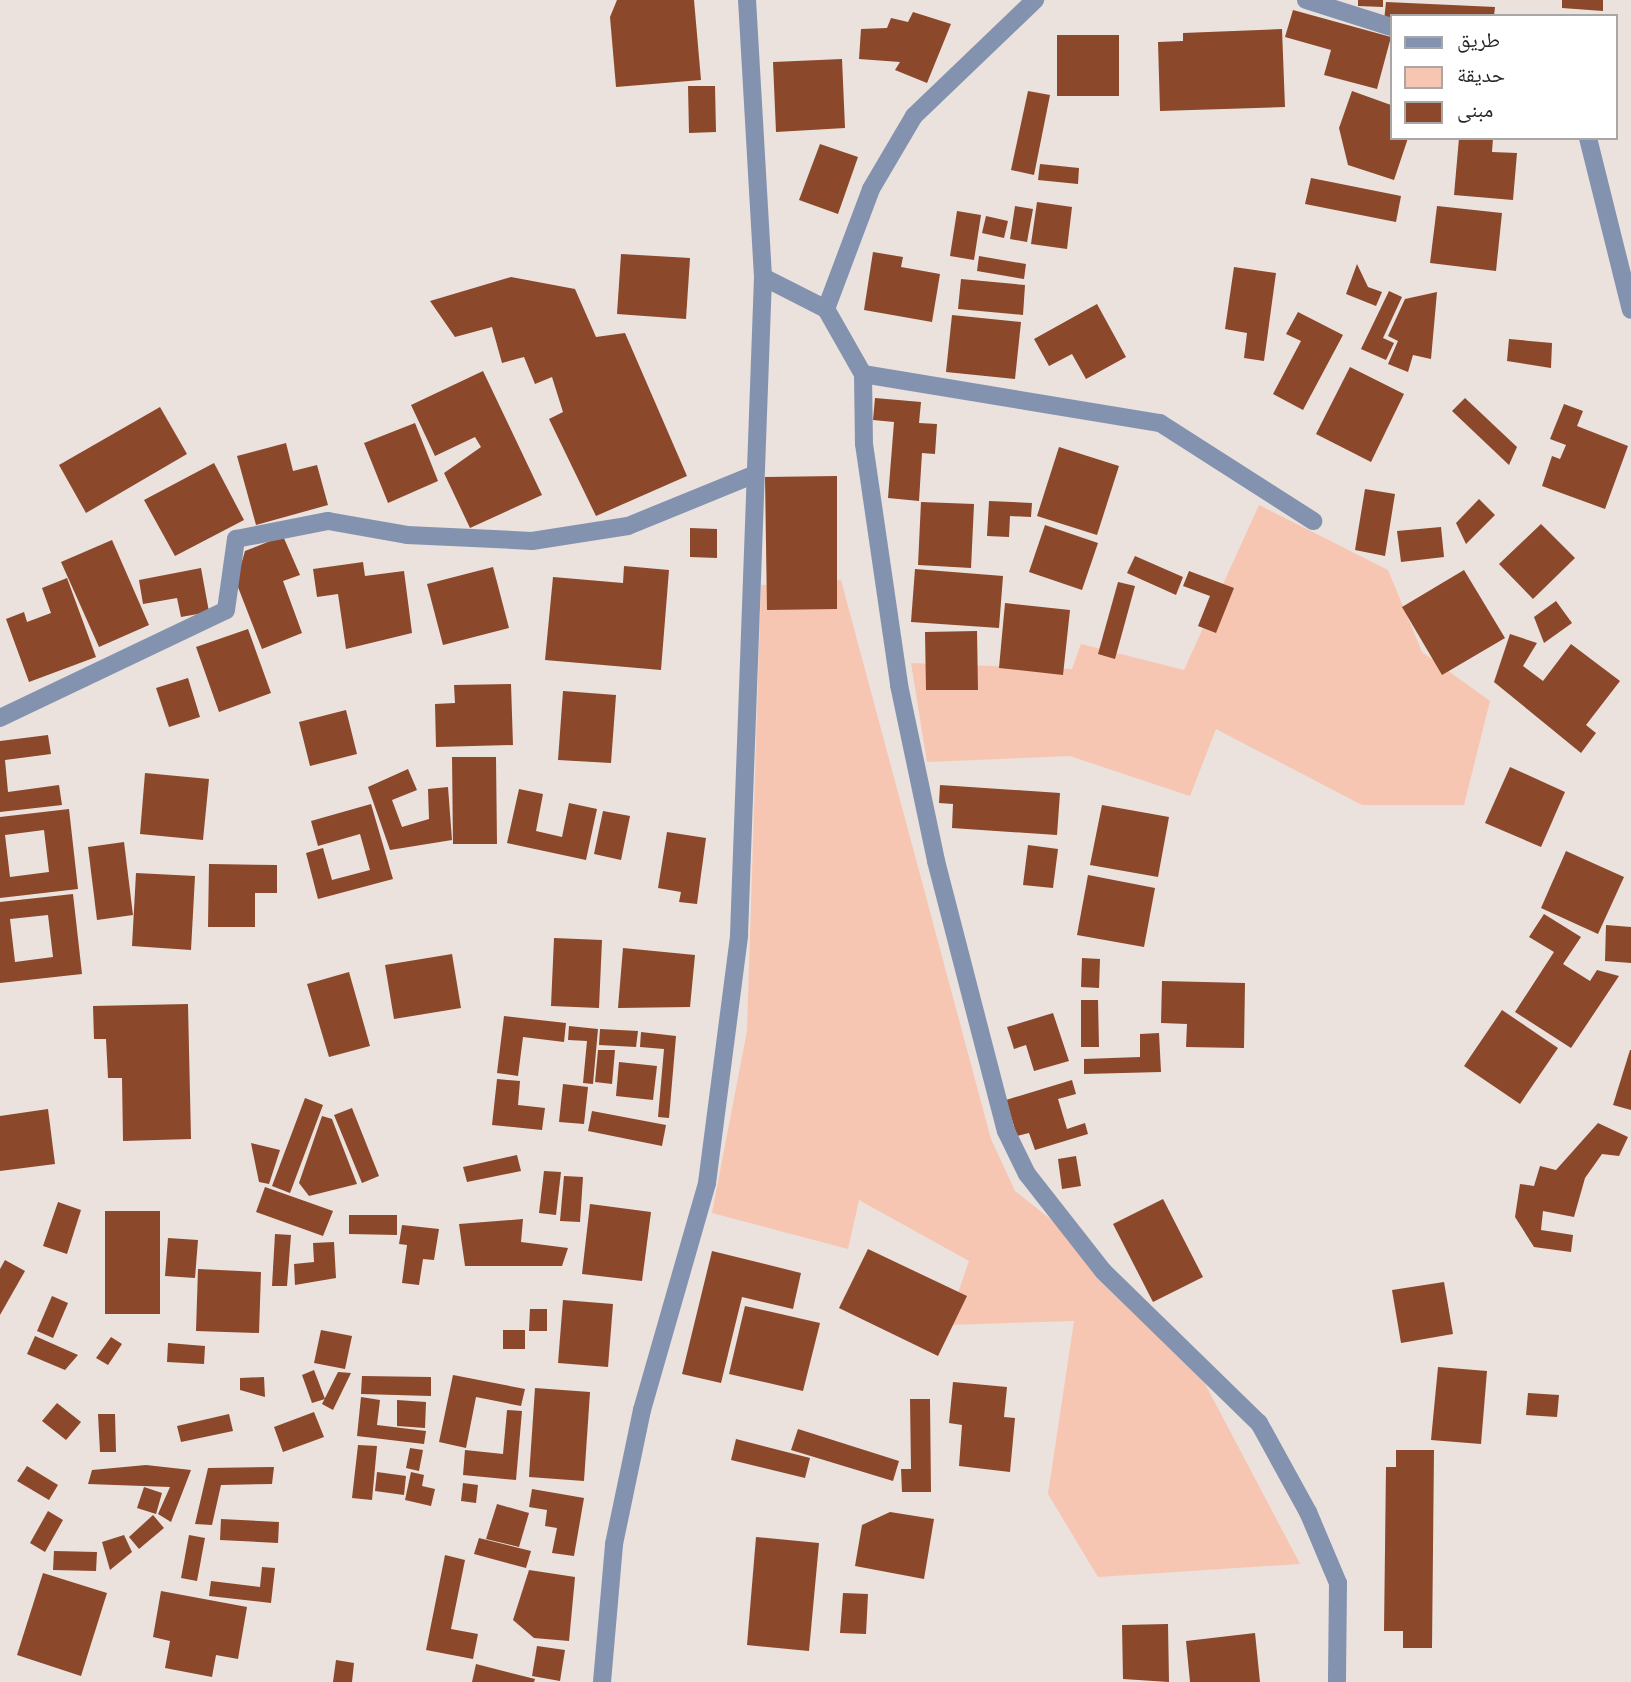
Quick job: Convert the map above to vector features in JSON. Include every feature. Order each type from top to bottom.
[{"type":"street","points":[[602,1682],[614,1544],[642,1410],[707,1183],[727,1055],[750,743],[753,475],[763,277],[747,0]]},
{"type":"street","points":[[826,309],[871,189],[914,116],[1035,0]]},
{"type":"street","points":[[1306,0],[1390,27]]},
{"type":"street","points":[[1588,140],[1631,310]]},
{"type":"street","points":[[763,277],[826,309],[863,374],[864,444],[899,685],[998,1109],[1027,1174],[1103,1271],[1259,1423],[1326,1549],[1338,1583],[1337,1682]]},
{"type":"street","points":[[863,374],[1160,423],[1313,521]]},
{"type":"street","points":[[0,718],[226,610],[236,539],[328,521],[407,535],[532,541],[628,526],[753,475]]},
{"type":"green space","points":[[1259,505],[1388,570],[1422,652],[1490,701],[1464,805],[1362,805],[1216,729],[1190,796],[1070,756],[927,762],[911,663],[1072,669],[1081,644],[1184,670]]},
{"type":"green space","points":[[841,580],[991,1139],[1015,1191],[1098,1257],[1183,1342],[1300,1564],[1098,1577],[1048,1494],[1074,1321],[947,1325],[969,1261],[859,1200],[848,1249],[712,1213],[747,1031],[761,585]]},
{"type":"building","points":[[617,0],[694,0],[701,80],[616,87],[610,17]]},
{"type":"building","points":[[1358,0],[1383,0],[1383,7],[1358,6]]},
{"type":"building","points":[[1562,0],[1603,0],[1603,11],[1562,8]]},
{"type":"building","points":[[1386,2],[1495,7],[1494,14],[1390,14],[1390,21],[1384,21]]},
{"type":"building","points":[[1293,10],[1390,37],[1377,89],[1324,75],[1331,50],[1285,37]]},
{"type":"building","points":[[913,12],[951,24],[927,83],[895,70],[900,62],[859,59],[861,29],[887,28],[891,18],[908,22]]},
{"type":"building","points":[[1282,29],[1285,107],[1160,111],[1158,42],[1183,41],[1183,33]]},
{"type":"building","points":[[1057,35],[1119,35],[1119,96],[1057,96]]},
{"type":"building","points":[[842,59],[845,128],[776,132],[773,62]]},
{"type":"building","points":[[688,86],[715,86],[716,132],[689,133]]},
{"type":"building","points":[[1028,91],[1050,95],[1034,175],[1011,170]]},
{"type":"building","points":[[1352,91],[1390,105],[1390,140],[1407,140],[1394,180],[1348,165],[1339,128]]},
{"type":"building","points":[[1459,140],[1493,140],[1492,152],[1517,153],[1513,200],[1454,195]]},
{"type":"building","points":[[820,144],[858,157],[838,214],[799,200]]},
{"type":"building","points":[[1040,164],[1079,168],[1078,184],[1038,180]]},
{"type":"building","points":[[1311,178],[1401,196],[1396,222],[1305,204]]},
{"type":"building","points":[[1037,202],[1072,207],[1067,249],[1031,244]]},
{"type":"building","points":[[1015,206],[1033,209],[1027,242],[1010,239]]},
{"type":"building","points":[[1437,206],[1502,213],[1496,271],[1430,263]]},
{"type":"building","points":[[957,211],[981,215],[974,260],[950,256]]},
{"type":"building","points":[[986,216],[1008,221],[1004,238],[982,233]]},
{"type":"building","points":[[873,252],[903,257],[901,267],[940,274],[932,322],[864,310]]},
{"type":"building","points":[[621,254],[690,258],[686,319],[617,314]]},
{"type":"building","points":[[979,256],[1026,264],[1024,279],[977,271]]},
{"type":"building","points":[[1357,264],[1368,287],[1382,292],[1376,306],[1346,294]]},
{"type":"building","points":[[1234,267],[1276,273],[1264,361],[1244,358],[1247,333],[1225,329]]},
{"type":"building","points":[[511,277],[575,289],[596,337],[625,333],[687,476],[596,516],[549,419],[563,412],[552,377],[535,384],[524,357],[502,363],[492,327],[455,337],[430,301]]},
{"type":"building","points":[[961,279],[1025,285],[1023,315],[958,309]]},
{"type":"building","points":[[1389,291],[1402,297],[1383,338],[1394,343],[1386,360],[1361,349]]},
{"type":"building","points":[[1437,292],[1431,359],[1413,355],[1408,372],[1388,364],[1398,341],[1388,336],[1405,299]]},
{"type":"building","points":[[1097,304],[1126,357],[1086,379],[1072,354],[1049,366],[1034,339]]},
{"type":"building","points":[[1298,312],[1343,335],[1303,410],[1273,394],[1301,341],[1286,334]]},
{"type":"building","points":[[952,315],[1021,322],[1015,379],[946,372]]},
{"type":"building","points":[[1509,339],[1552,343],[1551,368],[1507,361]]},
{"type":"building","points":[[1350,367],[1404,394],[1371,462],[1316,434]]},
{"type":"building","points":[[483,371],[542,495],[470,528],[444,473],[481,447],[475,437],[435,456],[411,405]]},
{"type":"building","points":[[875,398],[921,402],[919,423],[937,424],[935,454],[922,453],[919,501],[888,498],[894,422],[873,420]]},
{"type":"building","points":[[1465,398],[1517,447],[1509,465],[1452,411]]},
{"type":"building","points":[[1564,404],[1583,411],[1577,426],[1628,446],[1605,509],[1542,486],[1552,456],[1560,459],[1566,445],[1550,439]]},
{"type":"building","points":[[160,407],[187,454],[86,513],[59,465]]},
{"type":"building","points":[[415,423],[438,481],[388,503],[364,443]]},
{"type":"building","points":[[286,443],[293,471],[317,465],[328,505],[256,525],[237,456]]},
{"type":"building","points":[[1059,447],[1119,466],[1097,535],[1037,516]]},
{"type":"building","points":[[214,463],[244,520],[175,556],[144,500]]},
{"type":"building","points":[[837,476],[837,609],[767,610],[765,477]]},
{"type":"building","points":[[1365,489],[1395,494],[1385,556],[1355,550]]},
{"type":"building","points":[[1479,499],[1495,515],[1466,544],[1456,523]]},
{"type":"building","points":[[989,501],[1032,503],[1031,517],[1010,516],[1009,537],[987,536]]},
{"type":"building","points":[[921,502],[974,504],[971,568],[918,565]]},
{"type":"building","points":[[1541,524],[1575,558],[1533,599],[1499,564]]},
{"type":"building","points":[[1045,525],[1098,543],[1082,590],[1029,572]]},
{"type":"building","points":[[1441,527],[1444,557],[1401,562],[1397,531]]},
{"type":"building","points":[[690,528],[717,529],[717,558],[690,557]]},
{"type":"building","points":[[283,536],[300,575],[283,581],[302,633],[262,649],[236,582],[245,551]]},
{"type":"building","points":[[112,540],[149,625],[99,647],[61,562]]},
{"type":"building","points":[[1135,556],[1183,577],[1176,595],[1127,573]]},
{"type":"building","points":[[363,562],[365,576],[404,571],[412,633],[346,649],[338,594],[317,597],[313,569]]},
{"type":"building","points":[[624,566],[669,570],[661,670],[545,660],[553,577],[623,583]]},
{"type":"building","points":[[493,567],[509,628],[443,645],[427,584]]},
{"type":"building","points":[[201,568],[209,612],[181,617],[177,598],[143,604],[139,580]]},
{"type":"building","points":[[915,569],[1003,576],[999,628],[911,622]]},
{"type":"building","points":[[1464,570],[1505,638],[1442,675],[1402,607]]},
{"type":"building","points":[[1189,571],[1234,588],[1216,633],[1198,626],[1210,596],[1183,586]]},
{"type":"building","points":[[67,578],[96,657],[29,682],[6,619],[24,612],[27,622],[51,613],[42,588]]},
{"type":"building","points":[[1118,582],[1135,586],[1115,659],[1098,654]]},
{"type":"building","points":[[1556,601],[1572,623],[1544,643],[1534,617]]},
{"type":"building","points":[[1005,603],[1070,610],[1063,675],[999,668]]},
{"type":"building","points":[[248,629],[271,693],[219,712],[196,647]]},
{"type":"building","points":[[977,631],[978,690],[926,690],[925,632]]},
{"type":"building","points":[[1510,634],[1537,643],[1523,666],[1543,681],[1571,644],[1620,681],[1586,725],[1596,733],[1581,753],[1494,682]]},
{"type":"building","points":[[188,678],[200,717],[169,727],[156,688]]},
{"type":"building","points":[[511,684],[513,745],[436,747],[435,704],[455,703],[454,685]]},
{"type":"building","points":[[563,691],[616,695],[611,763],[558,760]]},
{"type":"building","points":[[346,710],[357,754],[310,766],[299,722]]},
{"type":"building","points":[[48,735],[51,754],[5,760],[8,792],[59,785],[62,805],[0,812],[0,741]]},
{"type":"building","points":[[452,757],[496,757],[497,844],[453,844]]},
{"type":"building","points":[[1510,767],[1565,792],[1541,847],[1485,823]]},
{"type":"building","points":[[408,769],[417,790],[392,800],[402,827],[429,819],[428,789],[448,787],[452,840],[390,850],[368,787]]},
{"type":"building","points":[[145,773],[209,779],[203,840],[140,834]]},
{"type":"building","points":[[940,785],[1060,793],[1057,835],[952,828],[953,804],[939,803]]},
{"type":"building","points":[[519,789],[543,794],[536,831],[562,837],[569,803],[597,809],[586,860],[507,843]]},
{"type":"building","points":[[371,804],[393,879],[318,899],[306,853],[323,848],[332,880],[370,870],[360,834],[318,846],[311,821]]},
{"type":"building","points":[[1102,805],[1169,817],[1158,877],[1090,865]]},
{"type":"building","points":[[69,809],[78,889],[0,898],[0,817]],"holes":[[[44,830],[49,872],[10,877],[5,835]]]},
{"type":"building","points":[[603,811],[630,816],[621,860],[594,854]]},
{"type":"building","points":[[667,832],[706,838],[697,904],[679,902],[681,892],[658,888]]},
{"type":"building","points":[[124,842],[133,915],[97,920],[88,847]]},
{"type":"building","points":[[1028,845],[1058,849],[1053,888],[1023,885]]},
{"type":"building","points":[[1566,851],[1624,877],[1598,934],[1541,908]]},
{"type":"building","points":[[209,864],[277,865],[277,893],[255,893],[255,927],[208,927]]},
{"type":"building","points":[[136,873],[195,876],[191,950],[132,946]]},
{"type":"building","points":[[1088,875],[1155,888],[1144,947],[1077,935]]},
{"type":"building","points":[[73,894],[82,974],[0,983],[0,902]],"holes":[[[48,915],[53,957],[15,962],[10,919]]]},
{"type":"building","points":[[1544,914],[1581,937],[1563,964],[1590,981],[1597,970],[1619,976],[1571,1048],[1515,1012],[1554,952],[1529,937]]},
{"type":"building","points":[[1606,925],[1631,927],[1631,963],[1605,961]]},
{"type":"building","points":[[554,938],[602,940],[599,1008],[551,1006]]},
{"type":"building","points":[[623,948],[695,955],[690,1007],[618,1008]]},
{"type":"building","points":[[452,954],[461,1008],[394,1019],[385,965]]},
{"type":"building","points":[[1082,958],[1100,959],[1099,988],[1081,987]]},
{"type":"building","points":[[349,972],[370,1046],[329,1057],[307,984]]},
{"type":"building","points":[[1162,981],[1245,983],[1244,1048],[1186,1047],[1187,1024],[1161,1023]]},
{"type":"building","points":[[1081,1000],[1098,1000],[1099,1047],[1081,1047]]},
{"type":"building","points":[[188,1004],[191,1139],[123,1141],[122,1078],[108,1078],[106,1039],[94,1039],[93,1006]]},
{"type":"building","points":[[1502,1010],[1558,1048],[1520,1104],[1464,1066]]},
{"type":"building","points":[[1053,1013],[1069,1061],[1034,1071],[1026,1045],[1014,1049],[1007,1027]]},
{"type":"building","points":[[504,1016],[566,1023],[564,1042],[523,1037],[518,1076],[497,1073]]},
{"type":"building","points":[[569,1026],[598,1029],[593,1084],[583,1083],[587,1041],[568,1040]]},
{"type":"building","points":[[600,1029],[638,1031],[636,1047],[599,1045]]},
{"type":"building","points":[[641,1032],[676,1036],[669,1118],[658,1117],[664,1049],[640,1047]]},
{"type":"building","points":[[1159,1033],[1161,1072],[1084,1074],[1084,1059],[1140,1057],[1140,1034]]},
{"type":"building","points":[[598,1050],[615,1050],[612,1084],[595,1082]]},
{"type":"building","points":[[1631,1050],[1631,1110],[1613,1105]]},
{"type":"building","points":[[619,1062],[657,1066],[653,1100],[616,1096]]},
{"type":"building","points":[[497,1079],[520,1081],[518,1105],[545,1108],[542,1130],[492,1125]]},
{"type":"building","points":[[1072,1080],[1076,1094],[1058,1099],[1067,1129],[1085,1123],[1088,1134],[1035,1150],[1029,1133],[1017,1136],[1006,1100]]},
{"type":"building","points":[[563,1084],[588,1087],[584,1124],[559,1122]]},
{"type":"building","points":[[305,1098],[323,1105],[290,1193],[272,1186]]},
{"type":"building","points":[[352,1108],[379,1176],[362,1183],[334,1115]]},
{"type":"building","points":[[48,1109],[55,1164],[0,1171],[0,1116]]},
{"type":"building","points":[[592,1111],[666,1125],[662,1146],[588,1131]]},
{"type":"building","points":[[322,1116],[332,1119],[357,1184],[309,1196],[299,1183]]},
{"type":"building","points":[[1598,1123],[1628,1137],[1619,1156],[1602,1154],[1585,1178],[1574,1217],[1543,1211],[1541,1230],[1573,1235],[1571,1252],[1534,1247],[1515,1217],[1520,1184],[1534,1186],[1540,1166],[1556,1170]]},
{"type":"building","points":[[251,1143],[280,1150],[269,1184],[259,1182]]},
{"type":"building","points":[[517,1155],[521,1171],[467,1182],[463,1167]]},
{"type":"building","points":[[1076,1156],[1081,1186],[1062,1189],[1058,1159]]},
{"type":"building","points":[[544,1171],[561,1172],[556,1215],[539,1213]]},
{"type":"building","points":[[564,1176],[583,1177],[580,1222],[560,1221]]},
{"type":"building","points":[[265,1187],[333,1211],[323,1236],[256,1212]]},
{"type":"building","points":[[1163,1199],[1203,1277],[1153,1302],[1113,1224]]},
{"type":"building","points":[[58,1202],[81,1210],[67,1254],[43,1246]]},
{"type":"building","points":[[590,1204],[651,1212],[642,1281],[582,1274]]},
{"type":"building","points":[[105,1211],[160,1211],[160,1314],[105,1314]]},
{"type":"building","points":[[349,1215],[397,1215],[397,1235],[349,1234]]},
{"type":"building","points":[[523,1219],[521,1242],[568,1248],[562,1266],[465,1266],[459,1224]]},
{"type":"building","points":[[402,1225],[439,1229],[434,1260],[423,1259],[419,1285],[402,1283],[407,1245],[399,1244]]},
{"type":"building","points":[[275,1234],[291,1235],[287,1286],[272,1286]]},
{"type":"building","points":[[168,1238],[198,1240],[195,1278],[165,1276]]},
{"type":"building","points":[[334,1242],[336,1278],[295,1285],[294,1264],[314,1262],[313,1243]]},
{"type":"building","points":[[868,1249],[967,1296],[938,1356],[839,1308]]},
{"type":"building","points":[[712,1251],[801,1273],[793,1309],[742,1297],[721,1383],[682,1374]]},
{"type":"building","points":[[5,1260],[25,1271],[0,1315],[0,1269]]},
{"type":"building","points":[[198,1269],[261,1272],[259,1333],[196,1331]]},
{"type":"building","points":[[1444,1282],[1453,1334],[1401,1343],[1392,1290]]},
{"type":"building","points":[[52,1296],[68,1303],[53,1338],[37,1331]]},
{"type":"building","points":[[563,1300],[613,1304],[608,1367],[558,1363]]},
{"type":"building","points":[[745,1306],[820,1323],[803,1391],[729,1374]]},
{"type":"building","points":[[530,1309],[547,1309],[547,1331],[529,1331]]},
{"type":"building","points":[[321,1330],[352,1336],[345,1369],[314,1363]]},
{"type":"building","points":[[503,1330],[525,1330],[525,1349],[503,1349]]},
{"type":"building","points":[[35,1336],[78,1355],[65,1370],[27,1354]]},
{"type":"building","points":[[111,1337],[122,1344],[108,1365],[96,1358]]},
{"type":"building","points":[[168,1343],[205,1346],[204,1364],[167,1362]]},
{"type":"building","points":[[1438,1367],[1487,1371],[1481,1444],[1431,1440]]},
{"type":"building","points":[[314,1370],[325,1399],[312,1403],[302,1375]]},
{"type":"building","points":[[338,1372],[351,1373],[333,1410],[322,1404]]},
{"type":"building","points":[[453,1375],[525,1389],[521,1406],[476,1397],[466,1448],[439,1442]]},
{"type":"building","points":[[362,1376],[431,1377],[431,1396],[361,1394]]},
{"type":"building","points":[[264,1377],[265,1397],[240,1390],[240,1378]]},
{"type":"building","points":[[953,1382],[1007,1387],[1004,1417],[1015,1418],[1010,1472],[959,1466],[962,1425],[949,1423]]},
{"type":"building","points":[[535,1388],[590,1392],[584,1481],[529,1477]]},
{"type":"building","points":[[1528,1393],[1559,1395],[1557,1417],[1526,1415]]},
{"type":"building","points":[[361,1397],[380,1400],[377,1425],[426,1431],[424,1444],[357,1436]]},
{"type":"building","points":[[910,1399],[930,1399],[931,1492],[902,1492],[901,1469],[911,1469]]},
{"type":"building","points":[[397,1400],[426,1402],[425,1428],[397,1426]]},
{"type":"building","points":[[57,1403],[81,1422],[66,1440],[42,1421]]},
{"type":"building","points":[[507,1410],[522,1411],[516,1480],[463,1475],[465,1450],[503,1454]]},
{"type":"building","points":[[314,1412],[324,1437],[283,1452],[274,1427]]},
{"type":"building","points":[[98,1414],[115,1414],[116,1452],[100,1452]]},
{"type":"building","points":[[229,1414],[233,1431],[181,1442],[177,1426]]},
{"type":"building","points":[[798,1429],[899,1461],[893,1481],[791,1450]]},
{"type":"building","points":[[736,1439],[810,1458],[805,1478],[731,1460]]},
{"type":"building","points":[[358,1445],[377,1446],[372,1500],[352,1498]]},
{"type":"building","points":[[410,1448],[423,1450],[419,1471],[406,1468]]},
{"type":"building","points":[[1396,1450],[1434,1450],[1432,1648],[1403,1648],[1403,1631],[1384,1631],[1386,1467],[1396,1467]]},
{"type":"building","points":[[146,1465],[191,1470],[171,1522],[158,1514],[170,1487],[88,1484],[92,1470]]},
{"type":"building","points":[[27,1466],[58,1485],[49,1500],[17,1481]]},
{"type":"building","points":[[274,1467],[272,1484],[221,1485],[212,1525],[195,1524],[208,1468]]},
{"type":"building","points":[[377,1472],[406,1476],[404,1495],[375,1491]]},
{"type":"building","points":[[411,1472],[424,1475],[422,1486],[435,1489],[431,1506],[405,1500]]},
{"type":"building","points":[[463,1483],[478,1485],[476,1503],[461,1501]]},
{"type":"building","points":[[144,1487],[162,1493],[156,1514],[137,1508]]},
{"type":"building","points":[[532,1489],[584,1498],[574,1556],[552,1553],[557,1528],[545,1526],[547,1510],[529,1507]]},
{"type":"building","points":[[497,1504],[529,1513],[519,1547],[486,1539]]},
{"type":"building","points":[[48,1511],[63,1520],[45,1552],[30,1543]]},
{"type":"building","points":[[890,1512],[934,1519],[924,1579],[855,1566],[862,1525]]},
{"type":"building","points":[[153,1515],[164,1528],[139,1549],[129,1537]]},
{"type":"building","points":[[221,1519],[279,1522],[278,1543],[220,1540]]},
{"type":"building","points":[[124,1535],[132,1552],[110,1570],[102,1542]]},
{"type":"building","points":[[189,1535],[205,1538],[197,1581],[181,1578]]},
{"type":"building","points":[[756,1537],[819,1543],[809,1651],[747,1645]]},
{"type":"building","points":[[479,1538],[531,1551],[526,1568],[474,1554]]},
{"type":"building","points":[[54,1551],[97,1552],[96,1571],[53,1570]]},
{"type":"building","points":[[445,1555],[465,1560],[451,1629],[478,1634],[473,1659],[426,1650]]},
{"type":"building","points":[[262,1567],[275,1568],[271,1603],[209,1596],[211,1581],[260,1587]]},
{"type":"building","points":[[529,1570],[575,1577],[569,1641],[534,1638],[513,1620]]},
{"type":"building","points":[[43,1573],[107,1593],[81,1676],[17,1655]]},
{"type":"building","points":[[161,1591],[247,1607],[238,1659],[216,1655],[212,1677],[165,1668],[170,1641],[153,1637]]},
{"type":"building","points":[[843,1593],[868,1594],[866,1634],[840,1633]]},
{"type":"building","points":[[1168,1624],[1169,1682],[1123,1679],[1122,1625]]},
{"type":"building","points":[[1255,1633],[1260,1682],[1190,1682],[1186,1641]]},
{"type":"building","points":[[537,1646],[565,1650],[560,1681],[532,1676]]},
{"type":"building","points":[[336,1660],[354,1663],[352,1682],[333,1682]]},
{"type":"building","points":[[476,1664],[535,1679],[534,1682],[472,1682]]}]
